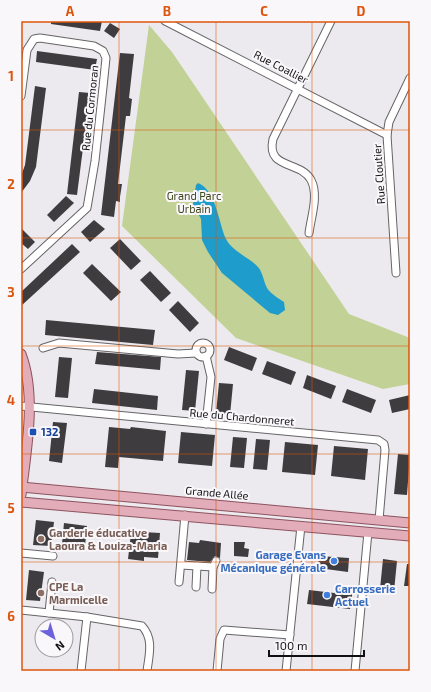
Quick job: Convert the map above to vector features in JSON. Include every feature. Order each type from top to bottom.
[{"type":"main road","points":[[21,354],[28,381],[25,406],[21,490]]},
{"type":"main road","name":"Grande Allée","points":[[21,490],[410,523]]},
{"type":"main road","points":[[21,502],[185,515],[410,536]]},
{"type":"street","name":"Rue Coallier","points":[[165,21],[387,134]]},
{"type":"street","points":[[309,233],[315,196],[311,180],[303,172],[278,160],[273,155],[271,147],[273,139],[331,21]]},
{"type":"street","name":"Rue du Cormoran","points":[[21,96],[27,50],[34,39],[40,38],[94,46],[103,50],[106,58],[95,161],[87,208],[84,213],[22,266]]},
{"type":"street","name":"Rue Cloutier","points":[[396,273],[387,134],[389,122],[410,78]]},
{"type":"street","points":[[43,348],[59,342],[178,354],[196,353],[200,356],[206,356]]},
{"type":"street","points":[[196,353],[197,345],[200,343],[206,344],[210,350],[206,356],[211,377],[206,424]]},
{"type":"street","name":"Rue du Chardonneret","points":[[25,406],[381,442],[385,450],[379,520]]},
{"type":"street","points":[[180,582],[180,565],[185,515]]},
{"type":"street","points":[[286,671],[301,526]]},
{"type":"street","points":[[355,671],[368,532]]},
{"type":"street","points":[[21,553],[53,556]]},
{"type":"street","points":[[180,565],[197,566],[215,564],[212,589]]},
{"type":"street","points":[[196,587],[197,566]]},
{"type":"street","points":[[49,613],[52,582]]},
{"type":"street","points":[[21,610],[87,617],[142,626],[148,633],[150,642],[148,671]]},
{"type":"street","points":[[81,671],[87,617]]},
{"type":"street","points":[[217,671],[220,639],[224,630],[290,635]]},
{"type":"green space","name":"Grand Parc Urbain","points":[[149,25],[172,52],[349,314],[410,338],[410,384],[383,389],[236,338],[122,226]]},
{"type":"water","points":[[198,183],[204,186],[209,192],[216,207],[225,237],[228,242],[235,250],[259,268],[267,288],[284,302],[285,310],[278,315],[270,313],[222,273],[208,252],[202,240],[201,219],[193,204],[196,185]]},
{"type":"building","points":[[51,21],[102,21],[100,31],[51,24]]},
{"type":"building","points":[[110,23],[120,29],[114,38],[104,31]]},
{"type":"building","points":[[37,51],[97,59],[95,70],[36,62]]},
{"type":"building","points":[[120,53],[134,54],[129,98],[132,99],[130,116],[126,116],[118,184],[122,184],[120,202],[116,201],[114,217],[101,215]]},
{"type":"building","points":[[35,86],[46,88],[36,167],[30,181],[21,193],[21,176],[25,165]]},
{"type":"building","points":[[79,92],[90,93],[77,195],[67,194]]},
{"type":"building","points":[[66,196],[74,203],[54,222],[47,215]]},
{"type":"building","points":[[94,220],[105,229],[90,242],[81,232]]},
{"type":"building","points":[[21,228],[35,242],[28,249],[21,243]]},
{"type":"building","points":[[120,239],[141,261],[131,270],[110,248]]},
{"type":"building","points":[[72,244],[80,252],[21,306],[21,292]]},
{"type":"building","points":[[92,264],[121,292],[111,301],[83,273]]},
{"type":"building","points":[[150,271],[171,293],[161,302],[140,280]]},
{"type":"building","points":[[178,301],[199,323],[190,332],[169,310]]},
{"type":"building","points":[[46,320],[155,330],[153,345],[45,335]]},
{"type":"building","points":[[229,347],[257,358],[252,371],[224,360]]},
{"type":"building","points":[[97,352],[161,357],[160,370],[95,364]]},
{"type":"building","points":[[59,357],[72,358],[68,398],[55,397]]},
{"type":"building","points":[[267,361],[296,372],[291,385],[262,374]]},
{"type":"building","points":[[186,370],[199,371],[195,411],[182,410]]},
{"type":"building","points":[[307,375],[336,386],[331,399],[303,388]]},
{"type":"building","points":[[219,383],[233,384],[230,415],[216,413]]},
{"type":"building","points":[[94,389],[158,396],[157,410],[92,403]]},
{"type":"building","points":[[347,389],[376,400],[371,413],[342,402]]},
{"type":"building","points":[[410,395],[410,409],[392,413],[389,400]]},
{"type":"building","points":[[53,422],[67,423],[62,463],[49,461]]},
{"type":"building","points":[[109,427],[130,429],[131,427],[166,431],[163,461],[119,457],[118,468],[105,467]]},
{"type":"building","points":[[181,432],[215,435],[212,466],[178,463]]},
{"type":"building","points":[[233,437],[247,438],[244,468],[230,467]]},
{"type":"building","points":[[256,439],[270,440],[267,470],[253,469]]},
{"type":"building","points":[[285,442],[318,445],[315,475],[282,472]]},
{"type":"building","points":[[334,446],[368,449],[365,480],[331,476]]},
{"type":"building","points":[[398,454],[410,455],[407,495],[394,494]]},
{"type":"building","points":[[36,520],[54,522],[51,546],[33,545]]},
{"type":"building","points":[[64,523],[87,526],[85,546],[62,544]]},
{"type":"building","points":[[143,532],[160,533],[158,558],[144,557],[144,561],[128,559],[131,533],[143,534]]},
{"type":"building","points":[[200,540],[221,543],[220,558],[215,556],[210,562],[187,560],[189,542],[199,543]]},
{"type":"building","points":[[234,542],[245,542],[244,548],[249,549],[248,557],[234,556]]},
{"type":"building","name":"Garage Evans Mécanique générale","points":[[319,556],[349,558],[348,572],[318,568]]},
{"type":"building","points":[[383,559],[397,561],[394,591],[380,589]]},
{"type":"building","points":[[407,564],[410,564],[410,586],[404,586]]},
{"type":"building","points":[[29,570],[44,572],[40,601],[26,600]]},
{"type":"building","points":[[335,588],[353,589],[350,609],[307,604],[309,590],[334,593]]},
{"type":"place","name":"132","points":[[33,432]]},
{"type":"place","name":"Garderie éducative Laoura & Louiza-Maria","points":[[41,539]]},
{"type":"place","name":"Garage Evans Mécanique générale","points":[[334,561]]},
{"type":"place","name":"CPE La Marmicelle","points":[[41,593]]},
{"type":"place","name":"Carrosserie Actuel","points":[[327,595]]}]
